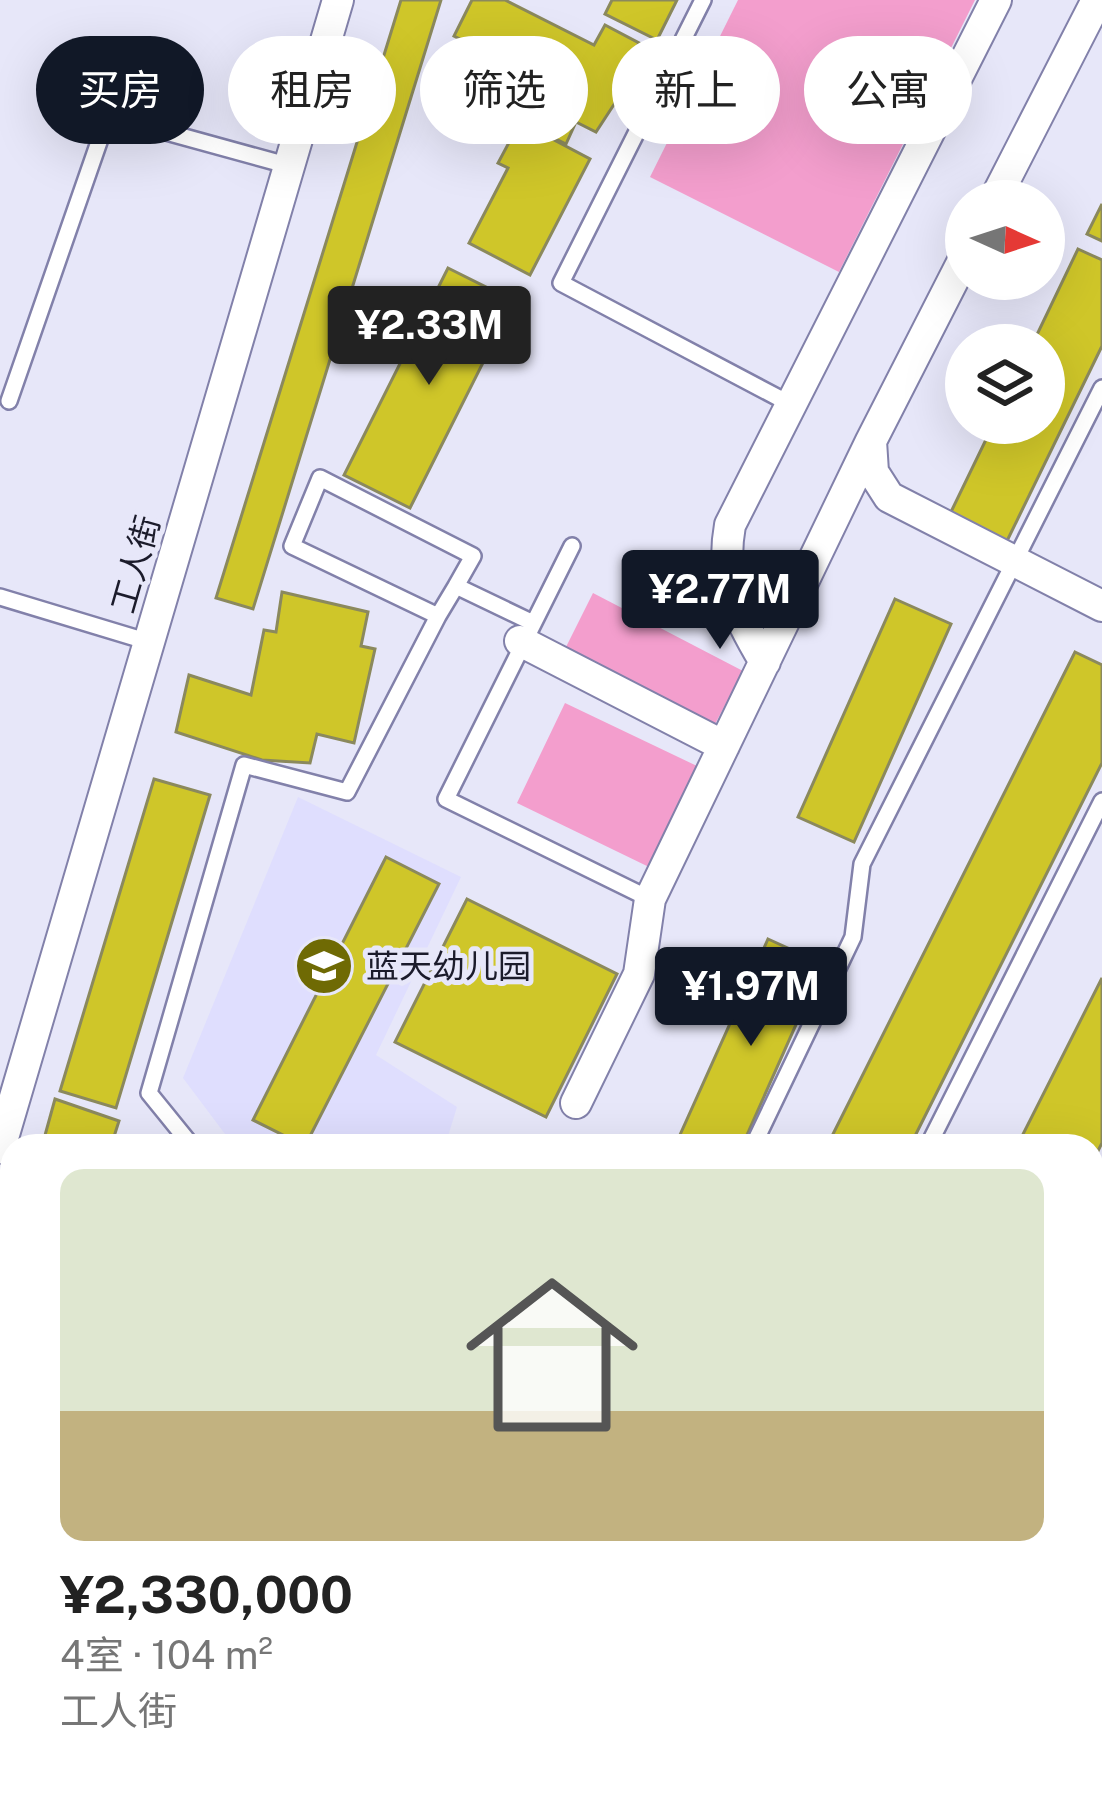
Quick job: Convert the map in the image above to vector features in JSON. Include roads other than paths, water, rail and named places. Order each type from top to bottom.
[{"type":"street","name":"工人街","points":[[4,1134],[338,0]]},
{"type":"street","points":[[764,662],[733,608],[723,562],[730,525],[996,0]]},
{"type":"street","points":[[1005,180],[1096,0]]},
{"type":"street","points":[[576,1103],[639,974],[650,899],[945,296]]},
{"type":"street","points":[[871,441],[873,472],[889,496],[1014,565],[1102,606]]},
{"type":"street","points":[[832,521],[889,496]]},
{"type":"street","points":[[525,632],[724,746]]},
{"type":"lane","points":[[703,0],[561,283],[794,406]]},
{"type":"lane","points":[[9,401],[108,116],[290,166]]},
{"type":"lane","points":[[759,1134],[853,937],[862,864],[1102,388]]},
{"type":"lane","points":[[182,1134],[149,1094],[244,765],[347,792],[473,556],[320,478],[292,545],[438,616]]},
{"type":"lane","points":[[572,546],[525,632],[446,799],[650,899]]},
{"type":"lane","points":[[456,586],[525,632]]},
{"type":"lane","points":[[0,597],[149,642]]},
{"type":"lane","points":[[934,1134],[1102,801]]},
{"type":"place","name":"蓝天幼儿园","points":[[324,966]]}]
